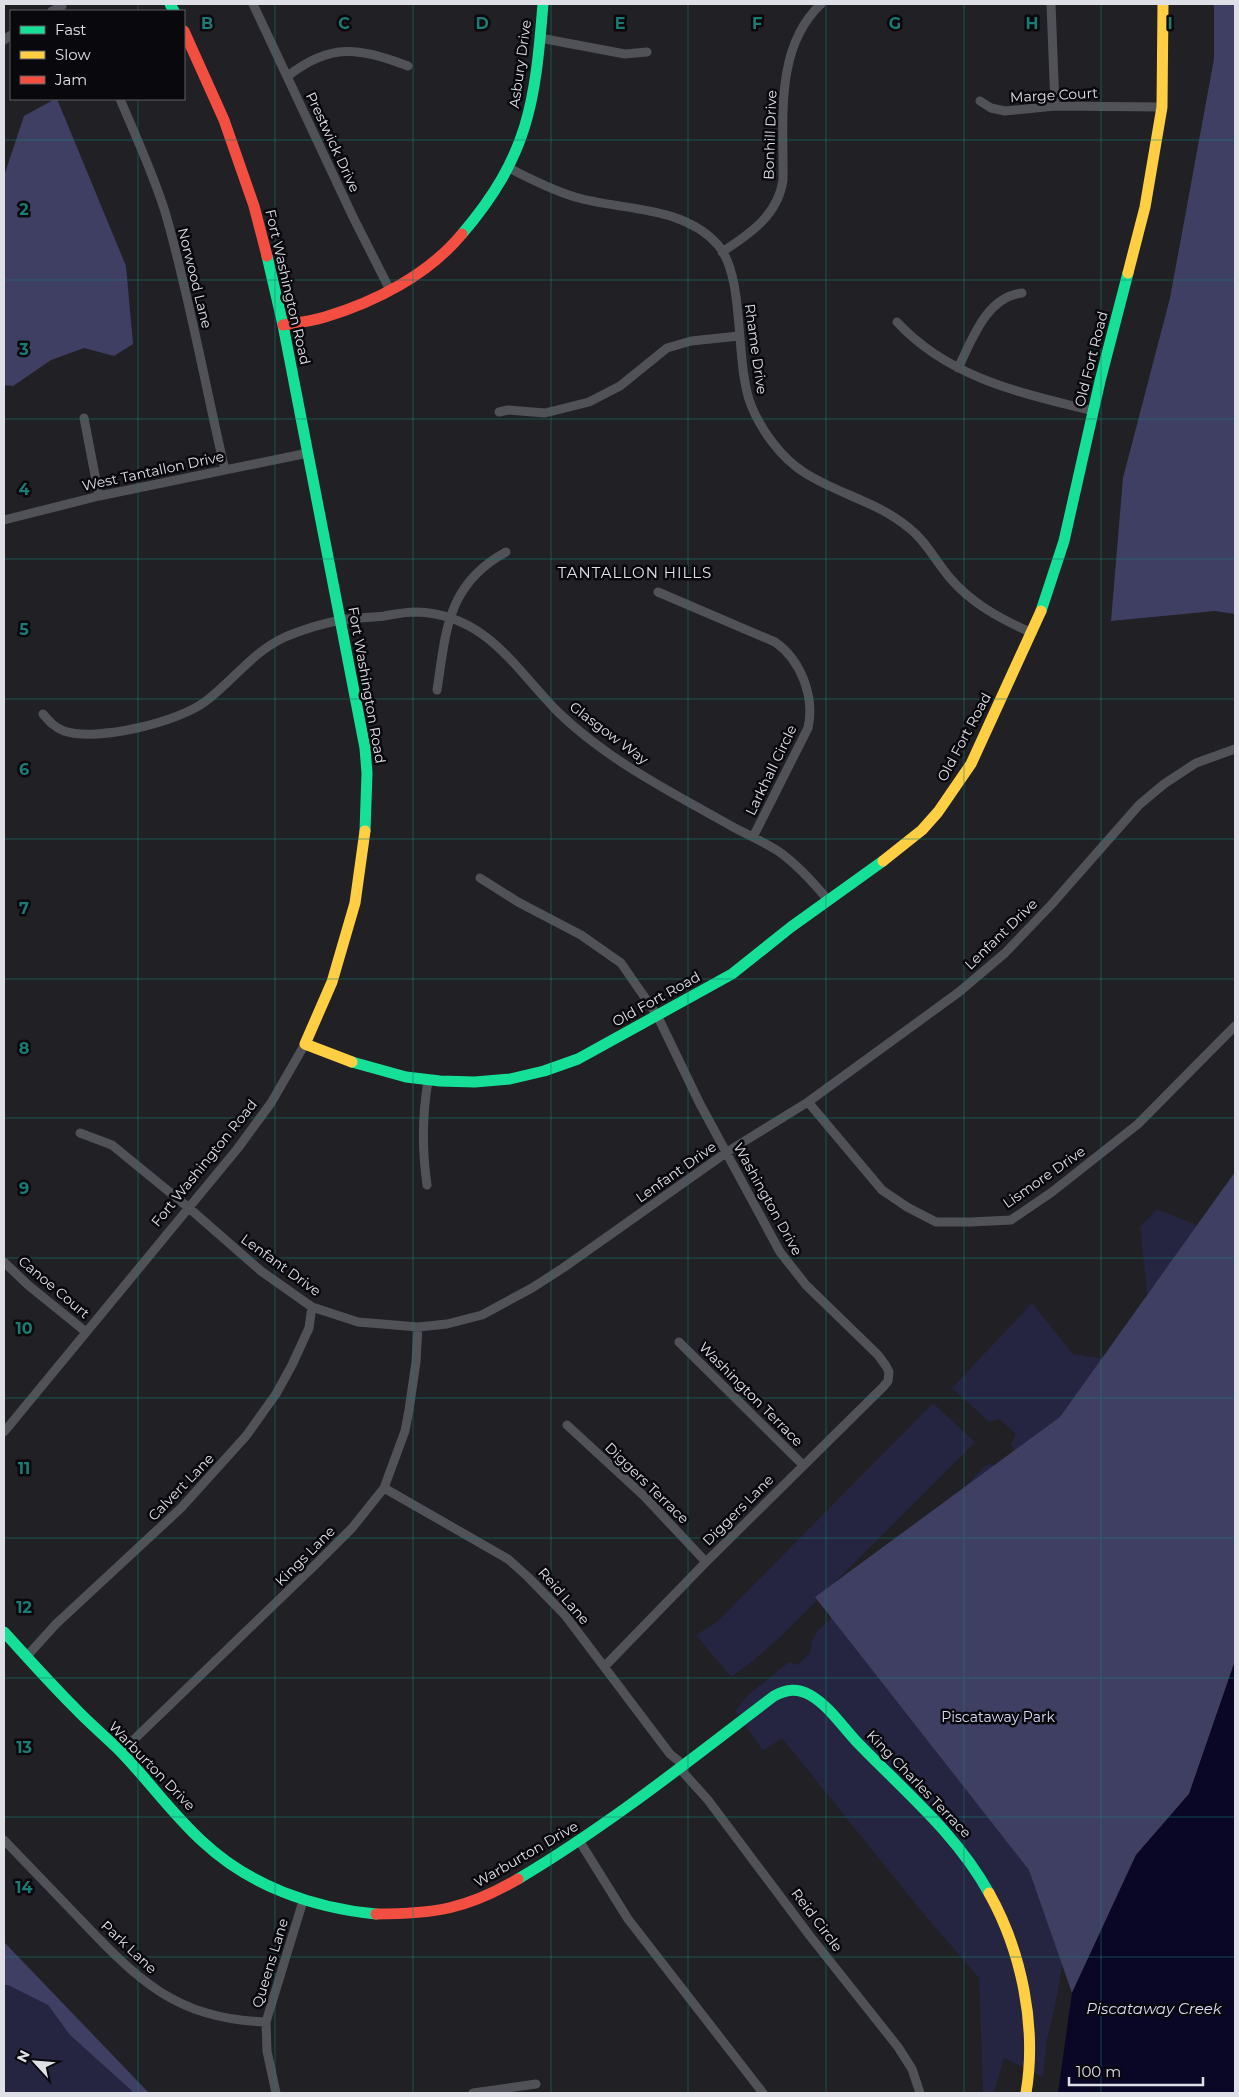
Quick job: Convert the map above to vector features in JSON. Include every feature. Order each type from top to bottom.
[{"type":"main road","name":"Asbury Drive","points":[[283,325],[315,321],[337,315],[356,308],[390,290],[424,268],[466,231],[484,210],[509,168],[529,114],[543,4]]},
{"type":"main road","name":"Old Fort Road","points":[[305,1044],[351,1063],[388,1074],[428,1081],[512,1080],[555,1069],[578,1060],[732,974],[828,900],[908,842],[938,812],[971,764],[1032,633],[1048,595],[1064,541],[1093,411],[1145,207],[1162,107],[1163,4]]},
{"type":"main road","name":"Fort Washington Road","points":[[185,33],[224,120],[254,206],[283,325],[342,620],[367,773],[366,827],[354,903],[332,982],[305,1044]]},
{"type":"main road","name":"Warburton Drive","points":[[4,1632],[75,1708],[121,1752],[193,1832],[216,1853],[262,1883],[303,1901],[343,1911],[372,1914],[409,1913],[449,1908],[467,1904],[498,1890],[580,1842],[683,1768],[774,1696],[786,1689],[796,1689]]},
{"type":"main road","name":"King Charles Terrace","points":[[796,1689],[817,1699],[861,1746],[924,1808],[973,1864],[992,1898],[1016,1952],[1025,1996],[1030,2053],[1026,2093]]},
{"type":"street","name":"Prestwick Drive","points":[[254,4],[353,217],[390,290]]},
{"type":"street","name":"Bonhill Drive","points":[[722,252],[759,225],[772,210],[781,192],[786,73],[800,32],[810,15],[821,4]]},
{"type":"street","points":[[1051,4],[1054,106]]},
{"type":"street","points":[[540,38],[625,54],[647,52]]},
{"type":"street","points":[[288,76],[310,60],[339,51],[366,54],[408,66]]},
{"type":"street","name":"Norwood Lane","points":[[120,100],[148,165],[168,223],[190,310],[225,470]]},
{"type":"street","name":"Marge Court","points":[[980,101],[991,108],[1005,111],[1054,106],[1162,107]]},
{"type":"street","name":"Rhame Drive","points":[[509,168],[533,181],[576,197],[681,220],[706,234],[722,252],[728,263],[734,286],[744,375],[751,404],[763,428],[782,453],[805,473],[881,508],[902,521],[920,538],[949,578],[969,597],[1002,619],[1032,633]]},
{"type":"street","points":[[958,368],[989,311],[1007,296],[1022,293]]},
{"type":"street","points":[[898,322],[931,352],[958,368],[998,386],[1093,411]]},
{"type":"street","points":[[500,412],[508,410],[546,413],[588,402],[620,386],[667,348],[690,341],[739,336]]},
{"type":"street","points":[[84,418],[99,496]]},
{"type":"street","name":"West Tantallon Drive","points":[[4,520],[99,496],[308,453]]},
{"type":"street","points":[[437,690],[450,617],[455,602],[470,579],[487,563],[506,552]]},
{"type":"street","name":"Larkhall Circle","points":[[658,592],[775,642],[791,656],[804,682],[810,701],[808,728],[753,837]]},
{"type":"street","name":"Glasgow Way","points":[[43,714],[62,731],[87,735],[120,731],[173,718],[192,710],[206,701],[252,658],[286,637],[342,620],[403,613],[431,613],[450,617],[498,645],[558,712],[610,755],[645,778],[778,851],[808,877],[828,900]]},
{"type":"street","name":"Lenfant Drive","points":[[80,1133],[112,1145],[189,1208],[261,1271],[312,1307],[358,1322],[418,1327],[447,1324],[482,1315],[532,1288],[727,1152],[808,1102],[959,992],[1006,953],[1139,806],[1164,784],[1196,763],[1235,749]]},
{"type":"street","name":"Washington Drive","points":[[480,878],[518,902],[581,935],[621,964],[657,1015],[700,1104],[780,1252],[806,1285],[878,1355],[889,1372]]},
{"type":"street","name":"Lismore Drive","points":[[808,1102],[882,1190],[908,1207],[936,1222],[1011,1220],[1052,1192],[1138,1124],[1235,1026]]},
{"type":"street","name":"Fort Washington Road","points":[[4,1432],[238,1148],[271,1103],[305,1044]]},
{"type":"street","points":[[427,1185],[423,1123],[428,1081]]},
{"type":"street","name":"Canoe Court","points":[[4,1262],[28,1285],[86,1332]]},
{"type":"street","name":"Calvert Lane","points":[[27,1656],[56,1624],[181,1508],[251,1431],[276,1394],[300,1349],[309,1328],[312,1307]]},
{"type":"street","name":"Kings Lane","points":[[121,1752],[316,1566],[352,1528],[384,1488],[405,1431],[418,1327]]},
{"type":"street","name":"Washington Terrace","points":[[679,1342],[803,1465]]},
{"type":"street","name":"Diggers Lane","points":[[604,1667],[706,1562],[883,1387],[888,1381],[889,1372]]},
{"type":"street","name":"Diggers Terrace","points":[[567,1425],[644,1496],[706,1562]]},
{"type":"street","name":"Reid Lane","points":[[384,1488],[508,1559],[518,1567],[555,1604],[670,1754],[683,1768]]},
{"type":"street","name":"Reid Circle","points":[[683,1768],[810,1936],[898,2047],[912,2069],[920,2093]]},
{"type":"street","name":"Park Lane","points":[[4,1840],[98,1939],[140,1978],[170,1998],[203,2012],[238,2020],[266,2022]]},
{"type":"street","points":[[580,1842],[628,1919],[764,2093]]},
{"type":"street","name":"Queens Lane","points":[[276,2093],[267,2052],[266,2022],[303,1901]]},
{"type":"street","points":[[474,2093],[536,2084]]},
{"type":"green space","points":[[1214,4],[1235,4],[1235,614],[1215,611],[1111,621],[1123,478],[1170,298],[1214,59]]},
{"type":"green space","points":[[53,100],[57,100],[126,266],[133,344],[114,356],[84,348],[51,360],[13,386],[4,385],[4,176],[24,116]]},
{"type":"green space","name":"Piscataway Park","points":[[1235,1172],[1235,1661],[1189,1794],[1136,1855],[1072,1993],[1029,1870],[815,1597],[1060,1417]]},
{"type":"green space","name":"Piscataway Park","points":[[1157,1209],[1221,1235],[1063,1962],[1047,2039],[1043,2077],[1004,2058],[994,2093],[983,2093],[979,1978],[922,1912],[782,1738],[763,1751],[735,1711],[748,1695],[789,1662],[798,1665],[811,1651],[811,1642],[818,1630],[861,1592],[985,1466],[991,1464],[998,1467],[1015,1454],[1011,1444],[1016,1434],[999,1419],[989,1422],[952,1388],[1032,1303],[1073,1354],[1118,1361],[1151,1330],[1140,1227]]},
{"type":"green space","points":[[933,1403],[975,1442],[779,1638],[731,1677],[696,1635],[718,1621]]},
{"type":"green space","points":[[4,1942],[149,2093],[132,2093],[70,2035],[48,2005],[8,1985],[4,1985]]},
{"type":"green space","points":[[4,1985],[8,1985],[48,2005],[70,2035],[132,2093],[4,2093]]},
{"type":"water","name":"Piscataway Creek","points":[[1235,1661],[1235,2093],[1058,2093],[1072,1993],[1136,1855],[1189,1794]]},
{"type":"traffic: fast","points":[[170,4],[173,10]]},
{"type":"traffic: fast","points":[[462,234],[502,179],[525,127],[532,99],[543,4]]},
{"type":"traffic: fast","points":[[267,256],[283,325],[365,748],[367,773],[365,831]]},
{"type":"traffic: fast","points":[[1041,611],[1064,541],[1100,381],[1128,273]]},
{"type":"traffic: fast","points":[[352,1062],[406,1077],[440,1081],[475,1082],[510,1079],[544,1071],[578,1059],[732,974],[791,927],[883,861]]},
{"type":"traffic: fast","points":[[4,1632],[65,1698],[121,1752],[192,1832],[221,1857],[262,1883],[284,1892],[329,1906],[376,1914]]},
{"type":"traffic: fast","points":[[518,1879],[585,1837],[680,1768],[774,1696],[792,1690],[810,1695],[829,1710],[856,1741],[945,1831],[976,1871],[989,1893]]},
{"type":"traffic: slow","points":[[1128,273],[1145,207],[1162,107],[1163,4]]},
{"type":"traffic: slow","points":[[883,861],[922,830],[938,812],[971,764],[1041,611]]},
{"type":"traffic: slow","points":[[352,1062],[305,1044],[332,982],[355,903],[365,831]]},
{"type":"traffic: slow","points":[[989,1893],[1001,1916],[1010,1940],[1024,1990],[1030,2042],[1026,2093]]},
{"type":"traffic: jam","points":[[185,33],[224,120],[254,206],[267,256]]},
{"type":"traffic: jam","points":[[283,325],[325,317],[381,295],[417,274],[433,262],[462,234]]},
{"type":"traffic: jam","points":[[376,1914],[415,1913],[450,1908],[482,1897],[518,1879]]},
{"type":"district","name":"TANTALLON HILLS","points":[[635,572]]}]
